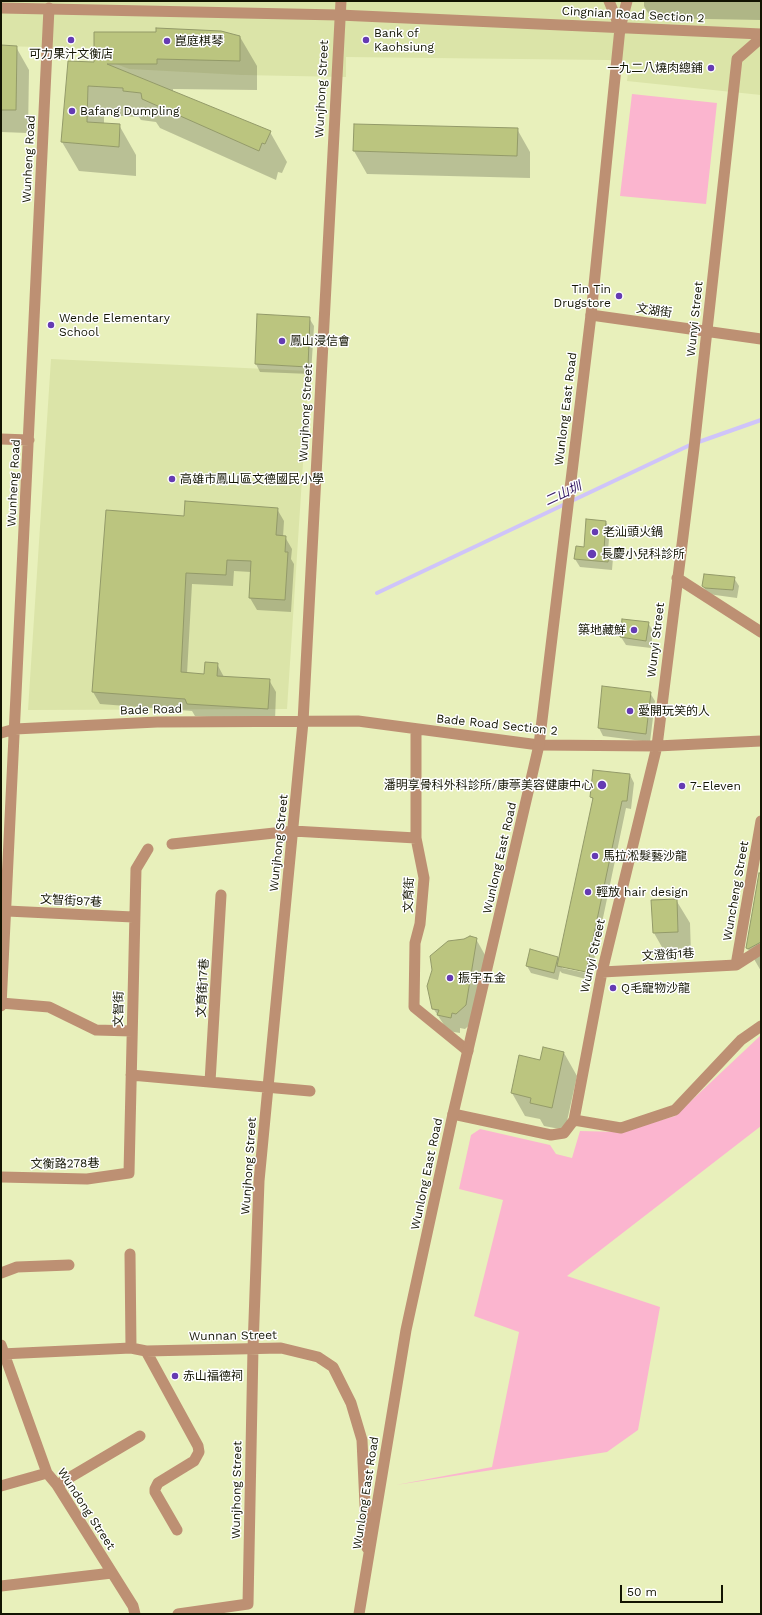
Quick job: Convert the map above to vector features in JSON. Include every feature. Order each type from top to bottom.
[{"type":"street","name":"Wunjhong Street","points":[[178,1614],[249,1609],[253,1348],[259,1181],[303,722],[339,15],[341,1]]},
{"type":"street","points":[[609,1],[620,28]]},
{"type":"street","name":"Wunlong East Road","points":[[359,1614],[406,1330],[453,1114],[539,745],[591,315],[620,28],[627,1]]},
{"type":"street","name":"Cingnian Road Section 2","points":[[1,8],[49,3],[761,34]]},
{"type":"street","name":"Wunheng Road","points":[[1,1006],[3,941],[7,911],[49,3]]},
{"type":"street","name":"Wunyi Street","points":[[574,1120],[602,972],[657,746],[694,448],[738,58],[761,38]]},
{"type":"street","name":"文湖街","points":[[591,315],[761,339]]},
{"type":"street","points":[[1,439],[29,440]]},
{"type":"street","points":[[677,578],[761,632]]},
{"type":"street","name":"Bade Road Section 2","points":[[303,722],[358,721],[539,745],[657,746],[761,741]]},
{"type":"street","name":"Bade Road","points":[[1,733],[15,729],[157,722],[303,722]]},
{"type":"street","points":[[172,844],[293,831],[416,838],[416,729]]},
{"type":"street","name":"Wuncheng Street","points":[[736,965],[761,821]]},
{"type":"street","name":"文育街","points":[[416,838],[424,878],[420,924],[415,943],[414,1007],[468,1051]]},
{"type":"street","name":"文智街","points":[[129,1173],[133,917],[136,869],[144,853],[148,849]]},
{"type":"street","name":"文育街17巷","points":[[210,1082],[221,895]]},
{"type":"street","name":"文智街97巷","points":[[7,911],[133,917]]},
{"type":"street","points":[[736,965],[761,950]]},
{"type":"street","name":"文澄街1巷","points":[[602,972],[736,965]]},
{"type":"street","points":[[1,1004],[49,1007],[96,1030],[132,1031]]},
{"type":"street","points":[[453,1114],[551,1135],[564,1133],[574,1120],[621,1128],[675,1110],[741,1040],[761,1026]]},
{"type":"street","points":[[131,1075],[310,1091]]},
{"type":"street","name":"文衡路278巷","points":[[1,1177],[86,1179],[129,1173]]},
{"type":"street","points":[[130,1254],[131,1348]]},
{"type":"street","points":[[1,1273],[17,1267],[69,1265]]},
{"type":"street","name":"Wunnan Street","points":[[2,1351],[131,1348],[146,1351],[281,1348],[318,1357],[333,1367],[351,1403],[362,1440],[368,1561]]},
{"type":"street","name":"Wundong Street","points":[[2,1351],[47,1473],[112,1573],[132,1606],[135,1614]]},
{"type":"street","points":[[146,1351],[198,1446],[197,1457],[194,1461],[158,1483],[155,1489],[155,1492],[177,1530]]},
{"type":"street","points":[[56,1485],[140,1436]]},
{"type":"street","points":[[1,1486],[47,1473]]},
{"type":"street","points":[[1,1586],[112,1573]]},
{"type":"shaded area","points":[[1,1],[761,1],[761,95],[627,81],[629,62],[608,60],[346,57],[346,77],[241,75],[129,69],[75,48],[1,46]]},
{"type":"shaded area","points":[[632,94],[717,103],[706,204],[620,196]]},
{"type":"shaded area","name":"高雄市鳳山區文德國民小學","points":[[51,359],[309,371],[287,709],[28,710]]},
{"type":"shaded area","points":[[761,1035],[761,1126],[567,1276],[660,1307],[638,1430],[607,1452],[396,1485],[492,1467],[519,1332],[474,1316],[503,1200],[459,1189],[471,1135],[480,1129],[550,1145],[556,1154],[572,1158],[580,1131],[621,1132],[675,1116]]},
{"type":"building","points":[[156,28],[221,31],[240,36],[240,61],[157,59],[157,64],[107,64],[271,131],[265,144],[262,143],[259,151],[142,99],[141,93],[123,91],[123,88],[88,86],[87,122],[120,124],[119,147],[61,142],[68,61],[94,62],[94,32],[156,32]]},
{"type":"building","points":[[1,45],[17,46],[16,110],[1,110]]},
{"type":"building","points":[[354,124],[518,128],[517,156],[353,151]]},
{"type":"building","name":"鳳山浸信會","points":[[257,314],[310,317],[308,367],[255,364]]},
{"type":"building","points":[[185,501],[278,508],[276,535],[286,536],[285,552],[288,552],[285,600],[249,598],[251,561],[227,560],[226,575],[186,573],[181,672],[204,674],[205,662],[218,663],[217,676],[270,679],[268,709],[187,704],[185,699],[92,692],[106,510],[184,516]]},
{"type":"building","points":[[586,519],[606,521],[604,549],[610,550],[608,562],[574,559],[576,546],[584,547]]},
{"type":"building","points":[[704,574],[735,577],[733,590],[705,588],[702,586]]},
{"type":"building","name":"築地藏鮮","points":[[622,619],[649,622],[646,641],[620,637]]},
{"type":"building","points":[[602,686],[651,692],[646,734],[598,728]]},
{"type":"building","points":[[593,770],[630,774],[627,801],[622,801],[586,972],[557,966],[593,798],[590,797]]},
{"type":"building","points":[[759,873],[761,873],[761,942],[748,949],[746,948]]},
{"type":"building","points":[[677,899],[678,932],[653,933],[651,900]]},
{"type":"building","name":"振宇五金","points":[[470,936],[477,938],[466,1005],[456,1014],[452,1013],[451,1018],[437,1015],[439,1010],[432,1009],[427,986],[432,970],[430,956],[448,941],[464,939]]},
{"type":"building","points":[[530,949],[558,957],[554,973],[526,966]]},
{"type":"building","points":[[543,1047],[564,1052],[552,1108],[530,1103],[531,1098],[511,1093],[519,1055],[540,1060]]},
{"type":"waterway","name":"二山圳","points":[[377,593],[690,445],[761,420]]},
{"type":"place","name":"可力果汁文衡店","points":[[71,40]]},
{"type":"place","name":"Bank of Kaohsiung","points":[[366,40]]},
{"type":"place","name":"崑庭棋琴","points":[[167,41]]},
{"type":"place","name":"一九二八燒肉總鋪","points":[[711,68]]},
{"type":"place","name":"Bafang Dumpling","points":[[72,111]]},
{"type":"place","name":"Tin Tin Drugstore","points":[[619,296]]},
{"type":"place","name":"Wende Elementary School","points":[[51,325]]},
{"type":"place","name":"鳳山浸信會","points":[[282,341]]},
{"type":"place","name":"高雄市鳳山區文德國民小學","points":[[172,479]]},
{"type":"place","name":"老汕頭火鍋","points":[[595,532]]},
{"type":"place","name":"長慶小兒科診所","points":[[592,554]]},
{"type":"place","name":"築地藏鮮","points":[[634,630]]},
{"type":"place","name":"愛開玩笑的人","points":[[630,711]]},
{"type":"place","name":"潘明享骨科外科診所/康葶美容健康中心","points":[[602,785]]},
{"type":"place","name":"7-Eleven","points":[[682,786]]},
{"type":"place","name":"馬拉淞髮藝沙龍","points":[[595,856]]},
{"type":"place","name":"輕放 hair design","points":[[588,892]]},
{"type":"place","name":"振宇五金","points":[[450,978]]},
{"type":"place","name":"Q毛寵物沙龍","points":[[613,988]]},
{"type":"place","name":"赤山福德祠","points":[[175,1376]]}]
